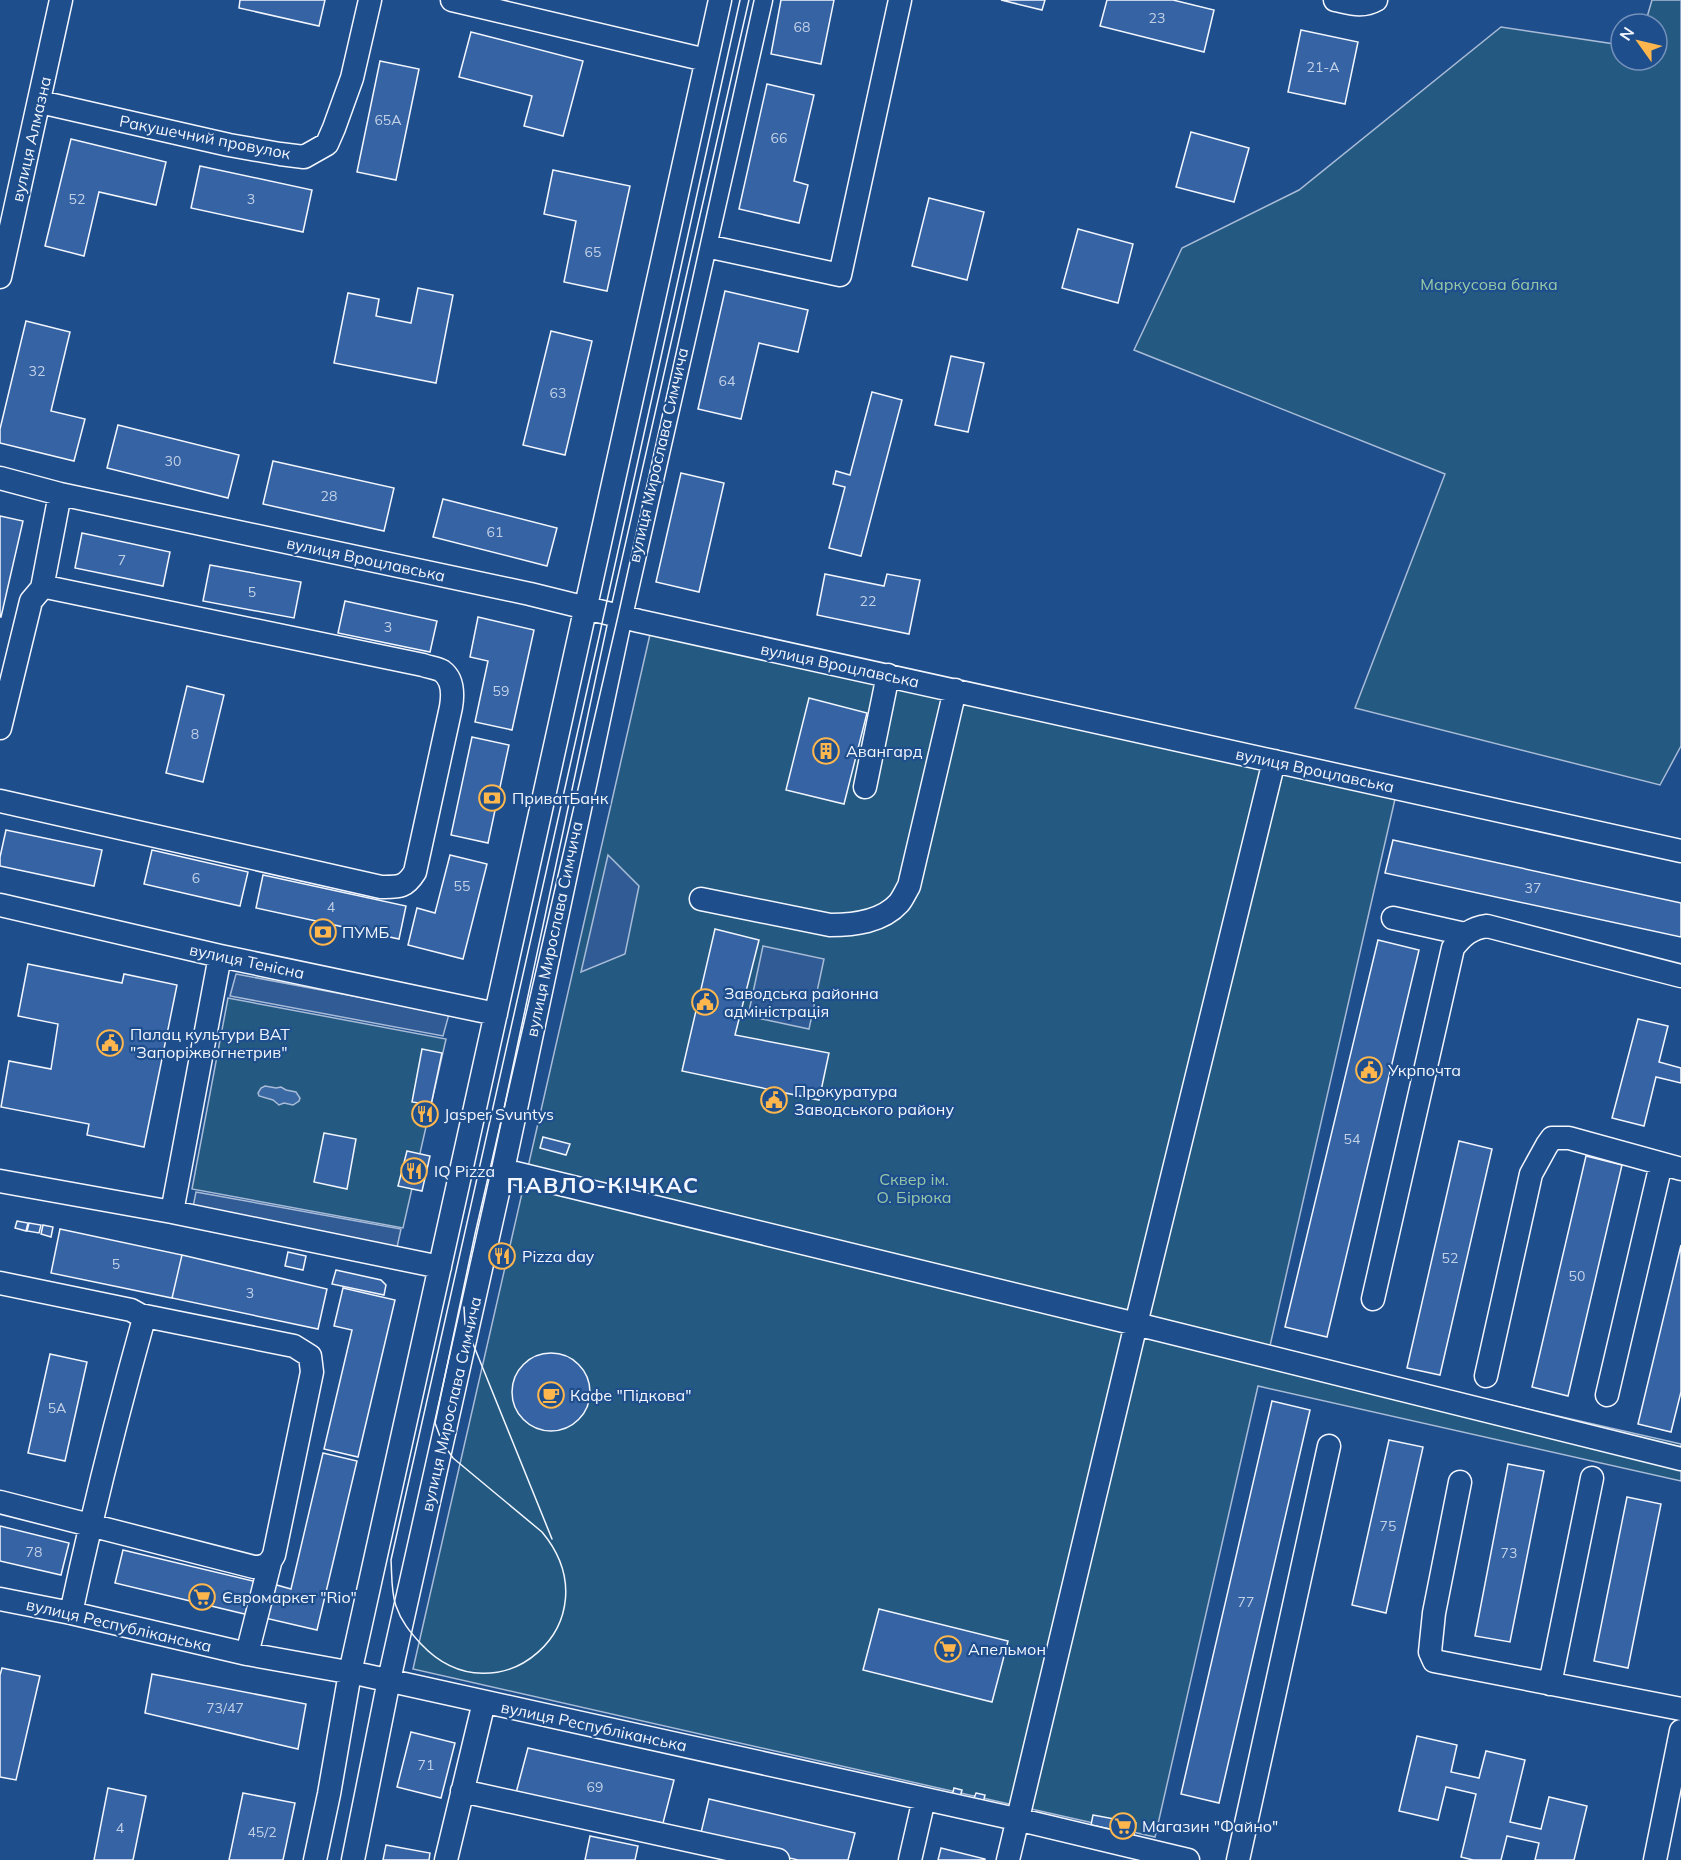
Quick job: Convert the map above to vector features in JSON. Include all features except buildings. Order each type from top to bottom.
[{"type":"street","name":"вулиця Алмазна","points":[[0,277],[61,0]]},
{"type":"street","name":"Ракушечний провулок","points":[[40,102],[230,145],[304,156],[327,144],[338,120],[352,78],[369,0]]},
{"type":"street","points":[[452,0],[706,60]]},
{"type":"street","points":[[315,1860],[330,1794],[350,1673],[720,0]]},
{"type":"street","name":"вулиця Мирослава Симчича","points":[[353,1860],[389,1680],[501,1179],[621,616],[761,0]]},
{"type":"street","points":[[706,246],[840,275],[900,0]]},
{"type":"street","points":[[1335,0],[1367,3]]},
{"type":"street","name":"вулиця Вроцлавська","points":[[0,478],[60,494],[519,592],[1681,851]]},
{"type":"street","points":[[0,728],[31,601],[42,588],[60,494]]},
{"type":"street","points":[[0,801],[381,886],[399,887],[409,882],[415,872],[451,707],[453,691],[450,681],[441,670],[52,588],[42,588]]},
{"type":"street","points":[[865,788],[888,675]]},
{"type":"street","points":[[701,899],[830,925],[852,925],[872,920],[887,912],[899,902],[909,886],[955,690]]},
{"type":"street","points":[[1008,1860],[1274,761]]},
{"type":"street","name":"вулиця Тенісна","points":[[0,905],[220,956],[495,1014]]},
{"type":"street","points":[[1393,918],[1465,934]]},
{"type":"street","points":[[1373,1299],[1453,948],[1465,934],[1478,927],[1487,926],[1681,976]]},
{"type":"street","points":[[172,1212],[220,956]]},
{"type":"street","points":[[1486,1376],[1531,1174],[1552,1138],[1569,1138],[1671,1166],[1607,1395]]},
{"type":"street","points":[[515,1173],[1681,1459]]},
{"type":"street","points":[[0,1181],[172,1212],[440,1267]]},
{"type":"street","points":[[0,1283],[131,1310],[140,1315],[294,1346],[310,1356],[312,1372],[273,1555],[247,1654]]},
{"type":"street","points":[[71,1613],[115,1422],[143,1322],[140,1315]]},
{"type":"street","points":[[1238,1860],[1329,1446]]},
{"type":"street","points":[[1550,1684],[1592,1478]]},
{"type":"street","points":[[1461,1482],[1434,1613],[1430,1652],[1434,1661],[1681,1709]]},
{"type":"street","points":[[0,1502],[254,1567],[262,1567],[270,1563]]},
{"type":"street","name":"вулиця Республіканська","points":[[0,1599],[247,1654],[389,1680],[1188,1860]]},
{"type":"street","points":[[446,1860],[484,1702]]},
{"type":"street","points":[[1655,1860],[1681,1731]]},
{"type":"street","points":[[462,1791],[778,1860]]},
{"type":"street","points":[[910,1860],[924,1799]]},
{"type":"green space","name":"Маркусова балка","points":[[1652,0],[1681,0],[1681,746],[1660,785],[1355,708],[1445,474],[1134,350],[1182,248],[1299,190],[1501,27],[1609,43],[1609,72],[1669,72],[1669,12],[1648,12]]},
{"type":"green space","name":"Сквер ім. О. Бірюка","points":[[651,630],[1395,799],[1269,1350],[1681,1444],[1681,1481],[1258,1386],[1155,1837],[413,1669]]},
{"type":"green space","points":[[228,998],[446,1039],[403,1228],[192,1189]]},
{"type":"shaded area","points":[[608,855],[639,886],[625,954],[581,972]]},
{"type":"shaded area","points":[[763,946],[824,959],[809,1029],[748,1016]]},
{"type":"shaded area","points":[[236,974],[449,1014],[443,1036],[230,996]]},
{"type":"shaded area","points":[[281,1087],[296,1092],[300,1098],[299,1101],[293,1105],[284,1103],[279,1105],[273,1100],[259,1096],[261,1088]]},
{"type":"shaded area","points":[[196,1192],[401,1229],[397,1247],[193,1207]]},
{"type":"tram line","points":[[740,0],[391,1560],[394,1601],[400,1617],[413,1635],[421,1644],[451,1666],[483,1673],[512,1668],[538,1652],[557,1628],[565,1599],[561,1566],[542,1532],[453,1458],[442,1442],[435,1423],[475,1234],[618,616],[754,0]]},
{"type":"tram line","points":[[464,1307],[465,1324],[552,1539]]},
{"type":"place","name":"Авангард","points":[[826,751]]},
{"type":"place","name":"ПриватБанк","points":[[492,798]]},
{"type":"place","name":"ПУМБ","points":[[323,932]]},
{"type":"place","name":"Заводська районна адміністрація","points":[[705,1002]]},
{"type":"place","name":"Палац культури ВАТ \"Запоріжвогнетрив\"","points":[[110,1043]]},
{"type":"place","name":"Укрпочта","points":[[1369,1070]]},
{"type":"place","name":"Прокуратура Заводського району","points":[[774,1100]]},
{"type":"place","name":"Jasper Svuntys","points":[[425,1114]]},
{"type":"place","name":"IQ Pіzza","points":[[414,1171]]},
{"type":"place","name":"Pizza day","points":[[502,1256]]},
{"type":"place","name":"Кафе \"Підкова\"","points":[[551,1395]]},
{"type":"place","name":"Євромаркет \"Rio\"","points":[[202,1597]]},
{"type":"place","name":"Апельмон","points":[[948,1649]]},
{"type":"place","name":"Магазин \"Файно\"","points":[[1123,1826]]},
{"type":"district","name":"ПАВЛО-КІЧКАС","points":[[603,1185]]}]
